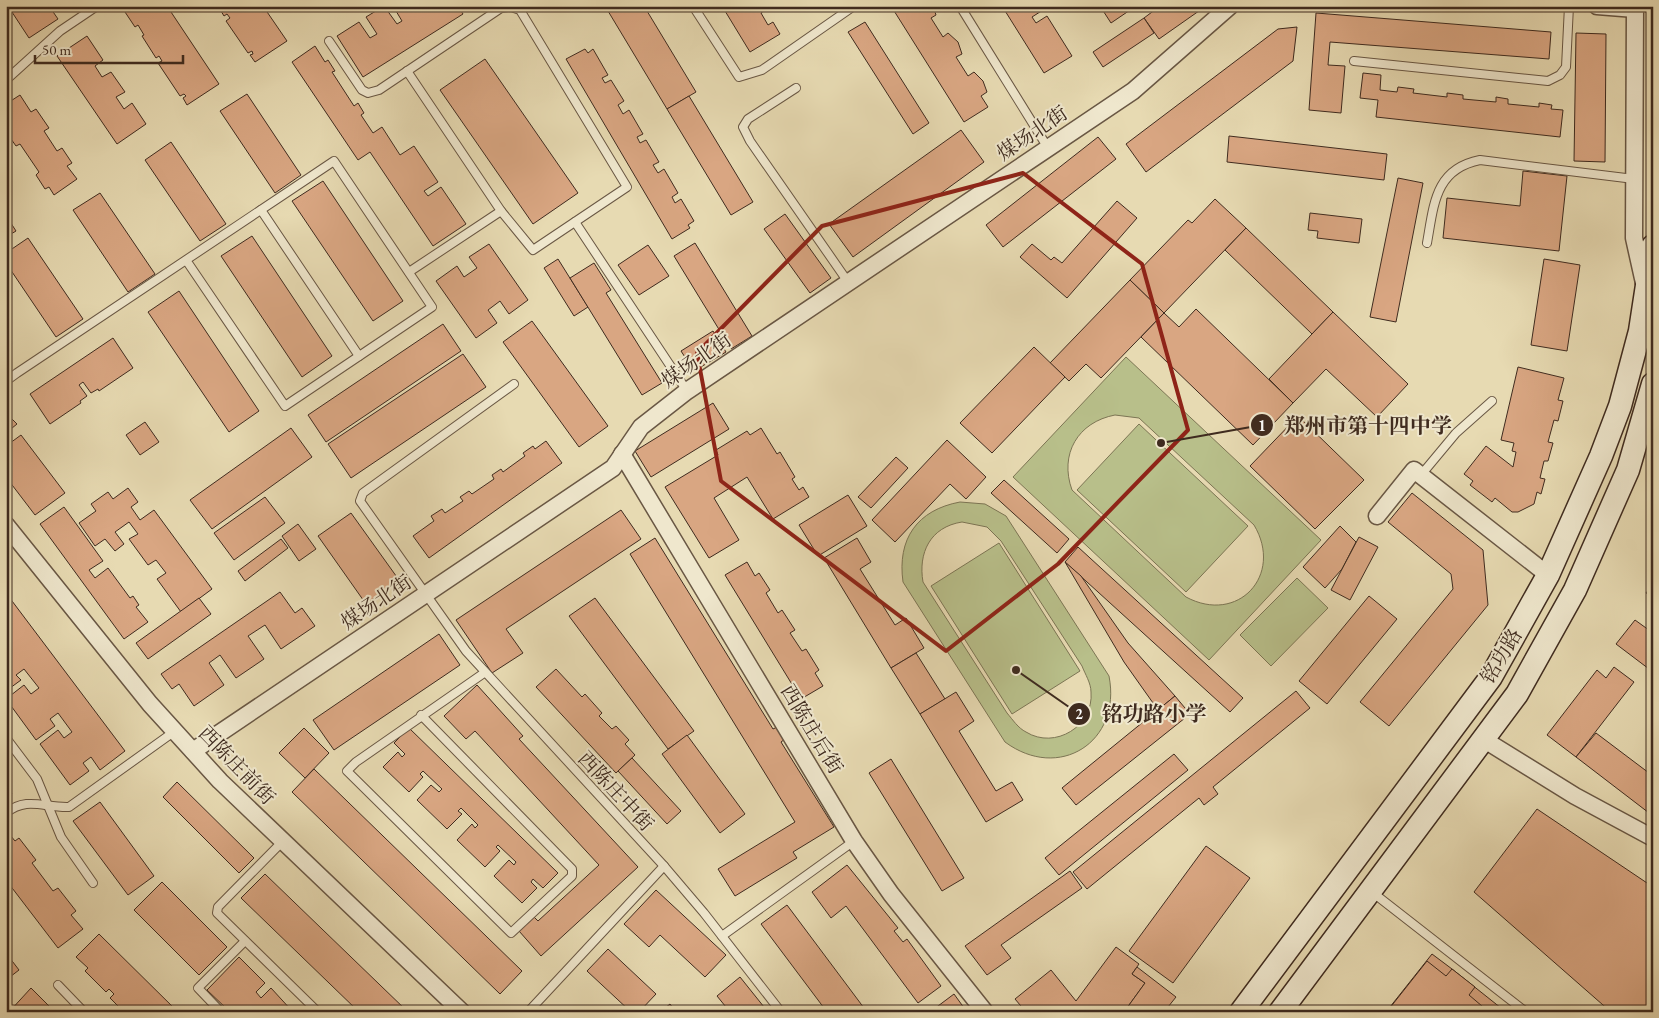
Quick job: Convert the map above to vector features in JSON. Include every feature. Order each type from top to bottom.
[{"type":"main road","name":"铭功路","points":[[1241,1012],[1490,677],[1548,575],[1601,456],[1620,406],[1647,294],[1653,246]]},
{"type":"main road","name":"铭功路","points":[[1280,1012],[1517,694],[1576,590],[1628,470],[1653,384]]},
{"type":"street","name":"煤场北街","points":[[192,751],[613,468],[641,427],[687,390],[1133,91],[1230,6]]},
{"type":"street","points":[[1597,6],[1635,8],[1634,238],[1647,294]]},
{"type":"street","name":"西陈庄后街","points":[[622,454],[854,841],[891,894],[985,1012]]},
{"type":"street","points":[[1377,516],[1414,470],[1548,575]]},
{"type":"street","name":"西陈庄前街","points":[[9,535],[150,704],[220,781],[462,1012]]},
{"type":"street","points":[[1483,739],[1575,796],[1653,838]]},
{"type":"lane","points":[[6,80],[60,31],[97,6]]},
{"type":"lane","points":[[693,6],[739,77],[762,70],[854,6]]},
{"type":"lane","points":[[960,6],[1048,148]]},
{"type":"lane","points":[[1354,61],[1548,81],[1560,75],[1566,67],[1569,6]]},
{"type":"lane","points":[[329,41],[362,90],[368,92],[379,90],[407,71],[501,8],[511,7],[520,10],[627,187],[533,250],[500,211],[407,71]]},
{"type":"lane","points":[[796,88],[748,119],[743,128],[750,141],[848,282]]},
{"type":"lane","points":[[1427,243],[1434,202],[1441,187],[1453,170],[1464,164],[1480,160],[1634,179]]},
{"type":"lane","points":[[6,381],[186,260],[334,161],[432,307],[284,406],[186,260]]},
{"type":"lane","points":[[261,210],[359,356]]},
{"type":"lane","points":[[408,272],[500,211]]},
{"type":"lane","points":[[575,222],[687,390]]},
{"type":"lane","name":"西陈庄中街","points":[[514,384],[363,493],[360,502],[484,673],[664,866],[781,1012]]},
{"type":"lane","points":[[1421,475],[1456,433],[1492,401]]},
{"type":"lane","points":[[421,715],[572,869],[572,876],[510,933],[347,772],[356,762],[421,715],[484,673]]},
{"type":"lane","points":[[6,812],[17,804],[31,802],[50,808],[69,807],[174,731]]},
{"type":"lane","points":[[6,738],[37,779],[61,837],[93,883]]},
{"type":"lane","points":[[283,841],[218,907],[217,913],[318,1012]]},
{"type":"lane","points":[[722,936],[854,841]]},
{"type":"lane","points":[[528,1012],[664,866]]},
{"type":"lane","points":[[1370,891],[1526,1012]]},
{"type":"lane","points":[[222,1012],[198,988],[245,941]]},
{"type":"lane","points":[[58,985],[84,1012]]},
{"type":"highlighted area","points":[[1023,173],[1142,264],[1188,430],[1058,564],[946,651],[721,481],[697,353],[822,226]]},
{"type":"green space","points":[[1126,357],[1321,540],[1209,660],[1013,477]],"holes":[[[1115,415],[1139,418],[1254,525],[1262,544],[1263,561],[1259,577],[1251,590],[1238,600],[1223,605],[1205,604],[1186,597],[1072,490],[1068,464],[1070,452],[1082,432],[1102,419]]]},
{"type":"green space","points":[[1139,424],[1248,526],[1186,592],[1077,490]]},
{"type":"green space","points":[[960,502],[985,504],[1006,516],[1109,676],[1110,699],[1106,720],[1096,736],[1082,749],[1065,756],[1046,758],[1026,753],[1005,742],[903,582],[903,552],[913,529],[921,519],[945,506]],"holes":[[[962,522],[987,527],[1001,541],[1082,666],[1089,682],[1091,689],[1090,704],[1086,715],[1070,732],[1060,736],[1049,738],[1037,737],[1016,724],[1007,713],[923,582],[922,561],[925,552],[934,536],[942,529]]]},
{"type":"green space","points":[[999,543],[1080,671],[1012,714],[931,586]]},
{"type":"green space","points":[[1297,578],[1328,608],[1271,666],[1240,635]]},
{"type":"building","points":[[8,6],[49,6],[58,19],[29,38]]},
{"type":"building","points":[[121,6],[167,6],[219,84],[187,105],[183,98],[186,96],[184,94],[180,96],[158,63],[162,61],[159,56],[156,58],[142,36],[144,35],[138,25],[135,27]]},
{"type":"building","points":[[218,6],[263,6],[287,41],[255,62],[250,55],[253,54],[252,51],[248,53],[226,21],[230,18],[227,14],[224,16]]},
{"type":"building","points":[[384,6],[397,24],[402,21],[393,6],[458,6],[463,14],[363,77],[337,36],[359,22],[370,38],[377,34],[366,17]]},
{"type":"building","points":[[483,6],[495,6],[486,12]]},
{"type":"building","points":[[605,6],[644,6],[696,92],[667,109]]},
{"type":"building","points":[[722,6],[766,6],[765,10],[761,13],[768,25],[773,22],[780,34],[750,52]]},
{"type":"building","points":[[891,6],[933,6],[936,15],[931,18],[943,37],[948,33],[958,42],[962,54],[956,57],[968,76],[974,72],[983,81],[987,92],[981,96],[988,107],[964,122]]},
{"type":"building","points":[[1002,6],[1041,6],[1043,10],[1032,17],[1036,23],[1047,16],[1072,56],[1044,73]]},
{"type":"building","points":[[1100,6],[1136,6],[1111,23]]},
{"type":"building","points":[[1160,6],[1206,6],[1159,39],[1144,18]]},
{"type":"building","points":[[1316,13],[1551,32],[1549,59],[1330,42],[1328,65],[1345,66],[1341,113],[1309,110]]},
{"type":"building","points":[[1144,18],[1154,33],[1103,67],[1093,52]]},
{"type":"building","points":[[865,22],[929,123],[913,134],[848,32]]},
{"type":"building","points":[[1297,27],[1293,61],[1146,172],[1126,144],[1278,29]]},
{"type":"building","points":[[1576,33],[1606,34],[1605,162],[1574,161]]},
{"type":"building","points":[[87,36],[103,60],[95,66],[102,77],[111,72],[125,92],[116,97],[124,109],[132,103],[146,124],[117,144],[57,56]]},
{"type":"building","points":[[315,46],[325,62],[328,60],[335,71],[332,72],[354,106],[358,103],[364,113],[361,115],[373,133],[382,127],[400,155],[414,146],[438,182],[424,191],[428,196],[441,187],[466,224],[433,246],[370,152],[358,160],[292,62]]},
{"type":"building","points":[[585,49],[588,53],[593,49],[608,75],[602,78],[605,83],[611,80],[624,101],[618,105],[623,114],[629,110],[643,134],[637,137],[640,143],[646,140],[659,162],[653,165],[658,173],[664,169],[678,193],[672,197],[675,203],[681,199],[694,221],[688,225],[690,228],[672,239],[566,59]]},
{"type":"building","points":[[485,59],[578,193],[533,224],[440,90]]},
{"type":"building","points":[[1363,73],[1381,75],[1380,90],[1397,92],[1398,87],[1414,89],[1413,93],[1447,97],[1447,93],[1463,95],[1463,99],[1496,102],[1496,97],[1508,99],[1508,104],[1539,107],[1539,103],[1552,105],[1551,109],[1563,110],[1560,137],[1376,117],[1378,100],[1360,98]]},
{"type":"building","points":[[247,94],[301,175],[275,193],[220,111]]},
{"type":"building","points":[[20,95],[31,112],[36,109],[49,128],[44,131],[57,151],[62,148],[72,163],[67,166],[77,179],[54,195],[49,187],[45,189],[36,175],[39,172],[20,144],[16,146],[6,132],[6,104]]},
{"type":"building","points":[[689,96],[753,202],[731,215],[667,109]]},
{"type":"building","points":[[961,130],[984,162],[853,257],[829,224]]},
{"type":"building","points":[[1229,136],[1387,154],[1384,180],[1227,162]]},
{"type":"building","points":[[1098,137],[1116,159],[1003,247],[986,225]]},
{"type":"building","points":[[171,142],[226,224],[200,241],[145,160]]},
{"type":"building","points":[[1523,171],[1567,176],[1559,251],[1443,238],[1447,198],[1520,206]]},
{"type":"building","points":[[1398,178],[1423,183],[1396,322],[1370,317]]},
{"type":"building","points":[[323,181],[403,301],[373,321],[292,201]]},
{"type":"building","points":[[100,193],[155,274],[128,292],[73,210]]},
{"type":"building","points":[[1215,199],[1246,228],[1164,313],[1130,280],[1188,220],[1192,223]]},
{"type":"building","points":[[1117,201],[1137,218],[1067,298],[1020,257],[1032,244],[1051,260],[1054,257],[1062,263]]},
{"type":"building","points":[[6,207],[11,214],[7,217],[16,231],[6,237]]},
{"type":"building","points":[[1310,213],[1362,219],[1359,243],[1317,238],[1318,231],[1308,230]]},
{"type":"building","points":[[785,214],[831,278],[810,293],[764,229]]},
{"type":"building","points":[[1246,228],[1333,312],[1312,334],[1225,250]]},
{"type":"building","points":[[252,236],[332,356],[302,377],[221,256]]},
{"type":"building","points":[[28,238],[83,319],[56,337],[6,263],[6,253]]},
{"type":"building","points":[[695,243],[752,336],[731,349],[674,256]]},
{"type":"building","points":[[489,244],[528,300],[509,314],[500,301],[488,310],[497,323],[476,338],[436,281],[457,266],[464,277],[477,268],[469,257]]},
{"type":"building","points":[[648,245],[669,276],[639,295],[618,265]]},
{"type":"building","points":[[558,259],[588,307],[574,316],[544,268]]},
{"type":"building","points":[[1544,259],[1580,265],[1567,351],[1531,345]]},
{"type":"building","points":[[594,263],[611,290],[606,293],[662,383],[642,395],[570,278]]},
{"type":"building","points":[[1130,280],[1164,313],[1101,378],[1086,364],[1069,381],[1050,363]]},
{"type":"building","points":[[179,291],[259,411],[229,432],[148,312]]},
{"type":"building","points":[[1196,309],[1293,403],[1253,445],[1141,337],[1164,313],[1179,327]]},
{"type":"building","points":[[1333,312],[1408,384],[1377,417],[1326,369],[1293,403],[1269,379]]},
{"type":"building","points":[[532,321],[608,426],[579,447],[503,342]]},
{"type":"building","points":[[443,324],[461,351],[326,442],[308,415]]},
{"type":"building","points":[[713,331],[726,352],[694,371],[681,351]]},
{"type":"building","points":[[113,338],[133,368],[99,391],[98,389],[91,393],[83,382],[79,385],[87,396],[80,401],[81,403],[50,424],[30,394]]},
{"type":"building","points":[[1034,347],[1065,377],[992,453],[960,423]]},
{"type":"building","points":[[463,354],[486,387],[351,478],[328,444]]},
{"type":"building","points":[[1518,367],[1564,378],[1558,400],[1563,401],[1558,421],[1554,420],[1548,442],[1553,443],[1548,461],[1544,461],[1540,478],[1545,479],[1541,494],[1537,492],[1534,504],[1518,512],[1512,512],[1495,498],[1492,502],[1470,485],[1473,481],[1464,474],[1486,446],[1513,467],[1516,452],[1512,451],[1514,443],[1501,440]]},
{"type":"building","points":[[713,403],[729,429],[651,477],[635,451]]},
{"type":"building","points":[[1298,416],[1364,480],[1315,529],[1250,466]]},
{"type":"building","points":[[6,417],[9,421],[12,419],[17,424],[6,433]]},
{"type":"building","points":[[145,422],[159,442],[140,455],[126,435]]},
{"type":"building","points":[[291,428],[312,457],[212,529],[190,500]]},
{"type":"building","points":[[761,428],[777,454],[780,452],[795,477],[792,479],[799,490],[803,487],[809,497],[773,519],[747,477],[714,498],[739,540],[709,558],[665,487],[718,455],[716,450],[747,431],[750,435]]},
{"type":"building","points":[[21,435],[65,493],[35,515],[6,477],[6,446]]},
{"type":"building","points":[[947,440],[986,477],[966,499],[950,484],[895,542],[872,520]]},
{"type":"building","points":[[546,441],[562,463],[429,558],[413,536],[434,521],[431,516],[442,509],[445,513],[463,501],[460,497],[469,491],[472,494],[494,479],[492,475],[501,469],[503,472],[525,456],[523,453],[533,446],[535,449]]},
{"type":"building","points":[[896,457],[908,468],[871,508],[858,497]]},
{"type":"building","points":[[1004,480],[1069,539],[1057,553],[991,493]]},
{"type":"building","points":[[128,488],[138,502],[131,507],[140,520],[154,510],[212,589],[181,612],[157,579],[166,573],[156,560],[148,565],[129,539],[138,534],[129,522],[115,532],[124,544],[115,551],[105,539],[95,546],[79,523],[96,511],[91,504],[108,492],[113,499]]},
{"type":"building","points":[[1412,493],[1483,550],[1488,605],[1389,726],[1360,702],[1453,589],[1451,574],[1388,522]]},
{"type":"building","points":[[848,495],[867,526],[818,556],[799,525]]},
{"type":"building","points":[[265,497],[285,523],[234,560],[214,533]]},
{"type":"building","points":[[64,507],[103,561],[89,570],[95,578],[108,568],[130,598],[133,596],[139,605],[136,607],[148,622],[124,639],[40,524]]},
{"type":"building","points":[[621,510],[641,539],[506,629],[523,653],[492,673],[456,620]]},
{"type":"building","points":[[351,513],[399,580],[366,604],[318,536]]},
{"type":"building","points":[[298,524],[316,549],[299,561],[282,536]]},
{"type":"building","points":[[1340,526],[1356,542],[1342,569],[1325,588],[1303,567]]},
{"type":"building","points":[[1359,537],[1378,547],[1350,600],[1331,590]]},
{"type":"building","points":[[655,538],[773,729],[777,727],[785,739],[781,742],[834,827],[793,852],[797,858],[735,896],[718,869],[795,822],[630,554]]},
{"type":"building","points":[[857,538],[871,562],[860,569],[895,625],[906,618],[924,648],[891,668],[824,558]]},
{"type":"building","points":[[281,539],[288,548],[245,581],[238,571]]},
{"type":"building","points":[[1078,547],[1243,698],[1230,712],[1065,562]]},
{"type":"building","points":[[747,562],[755,576],[759,573],[770,590],[766,593],[778,613],[782,610],[795,630],[790,633],[802,651],[806,649],[819,670],[815,673],[823,686],[801,699],[725,575]]},
{"type":"building","points":[[1065,562],[1081,576],[1128,643],[1175,696],[1158,710],[1124,662]]},
{"type":"building","points":[[1653,584],[1653,598],[1646,593]]},
{"type":"building","points":[[280,592],[295,613],[302,608],[315,626],[281,649],[265,625],[248,636],[264,659],[236,678],[220,655],[209,663],[224,685],[194,706],[179,684],[172,689],[161,674]]},
{"type":"building","points":[[6,593],[125,751],[100,770],[91,757],[83,763],[89,771],[70,785],[40,744],[58,730],[64,738],[72,732],[58,713],[50,719],[55,726],[36,740],[6,699],[24,685],[31,694],[39,688],[24,669],[16,675],[21,680],[6,691]]},
{"type":"building","points":[[1369,596],[1397,619],[1327,704],[1299,681]]},
{"type":"building","points":[[199,598],[211,614],[148,659],[136,643]]},
{"type":"building","points":[[595,598],[694,731],[668,749],[569,616]]},
{"type":"building","points":[[1635,620],[1653,633],[1653,672],[1616,644]]},
{"type":"building","points":[[439,634],[460,665],[334,750],[313,720]]},
{"type":"building","points":[[916,653],[945,699],[920,714],[891,668]]},
{"type":"building","points":[[1614,667],[1634,682],[1576,757],[1547,735],[1597,670],[1606,678]]},
{"type":"building","points":[[556,669],[582,697],[585,694],[602,713],[599,716],[612,729],[616,726],[629,740],[625,744],[635,755],[616,773],[536,687]]},
{"type":"building","points":[[477,685],[523,736],[519,739],[638,867],[541,956],[519,931],[534,917],[538,921],[599,865],[475,731],[466,739],[444,716]]},
{"type":"building","points":[[1296,691],[1310,708],[1213,787],[1218,794],[1204,805],[1199,798],[1087,889],[1073,872]]},
{"type":"building","points":[[956,692],[974,721],[959,731],[996,791],[1012,782],[1023,800],[986,822],[920,714]]},
{"type":"building","points":[[1175,696],[1190,714],[1076,805],[1062,788]]},
{"type":"building","points":[[304,728],[329,753],[305,778],[279,753]]},
{"type":"building","points":[[409,728],[558,873],[543,888],[533,879],[531,882],[537,888],[522,903],[494,876],[509,860],[514,865],[516,862],[498,845],[496,847],[500,851],[485,867],[457,840],[472,824],[475,828],[478,825],[461,808],[458,811],[462,814],[447,829],[417,800],[431,785],[439,792],[442,789],[423,771],[420,774],[423,777],[409,792],[383,767],[398,752],[402,757],[405,754],[394,743]]},
{"type":"building","points":[[1596,733],[1653,776],[1653,816],[1576,757]]},
{"type":"building","points":[[687,735],[745,814],[720,833],[662,754]]},
{"type":"building","points":[[1174,754],[1188,770],[1059,875],[1045,858]]},
{"type":"building","points":[[632,758],[681,811],[667,824],[618,771]]},
{"type":"building","points":[[891,759],[964,878],[942,891],[869,773]]},
{"type":"building","points":[[314,769],[522,971],[500,994],[292,792]]},
{"type":"building","points":[[177,782],[254,858],[239,873],[163,797]]},
{"type":"building","points":[[6,786],[12,794],[6,798]]},
{"type":"building","points":[[100,802],[154,876],[128,895],[73,821]]},
{"type":"building","points":[[1537,809],[1653,887],[1653,1012],[1611,1012],[1474,892]]},
{"type":"building","points":[[6,830],[15,841],[19,838],[36,860],[32,863],[53,891],[58,888],[76,911],[71,915],[83,929],[58,948],[6,880]]},
{"type":"building","points":[[1206,846],[1250,878],[1173,983],[1129,951]]},
{"type":"building","points":[[847,865],[898,928],[894,931],[903,942],[907,939],[941,986],[918,1003],[846,906],[831,918],[812,892]]},
{"type":"building","points":[[1070,871],[1082,888],[1001,945],[1011,958],[987,975],[965,946]]},
{"type":"building","points":[[265,874],[408,1012],[359,1012],[241,898]]},
{"type":"building","points":[[162,882],[227,947],[199,975],[134,910]]},
{"type":"building","points":[[656,890],[726,955],[705,977],[660,935],[649,947],[624,924]]},
{"type":"building","points":[[787,905],[867,1012],[827,1012],[761,924]]},
{"type":"building","points":[[99,934],[178,1012],[124,1012],[110,998],[114,994],[109,989],[106,992],[85,971],[88,968],[76,957]]},
{"type":"building","points":[[1116,947],[1139,964],[1132,974],[1145,983],[1124,1012],[1026,1012],[1015,999],[1051,970],[1076,1001]]},
{"type":"building","points":[[608,949],[656,994],[639,1012],[631,1012],[587,971]]},
{"type":"building","points":[[6,953],[19,970],[6,980]]},
{"type":"building","points":[[1432,954],[1452,969],[1506,1012],[1386,1012]]},
{"type":"building","points":[[239,957],[265,983],[256,992],[261,998],[271,988],[293,1012],[230,1012],[207,990]]},
{"type":"building","points":[[1427,961],[1446,976],[1452,969],[1475,987],[1469,995],[1489,1012],[1393,1012],[1389,1009]]},
{"type":"building","points":[[1137,967],[1176,997],[1164,1012],[1124,1012],[1145,983],[1132,974]]},
{"type":"building","points":[[740,977],[768,1012],[730,1012],[717,996]]},
{"type":"building","points":[[31,988],[55,1012],[9,1012]]},
{"type":"building","points":[[954,994],[967,1012],[930,1012]]},
{"type":"building","points":[[670,1004],[676,1012],[660,1012]]},
{"type":"building","points":[[551,1006],[557,1012],[545,1012]]},
{"type":"place","name":"郑州市第十四中学","points":[[1161,443]]},
{"type":"place","name":"铭功路小学","points":[[1016,670]]}]
